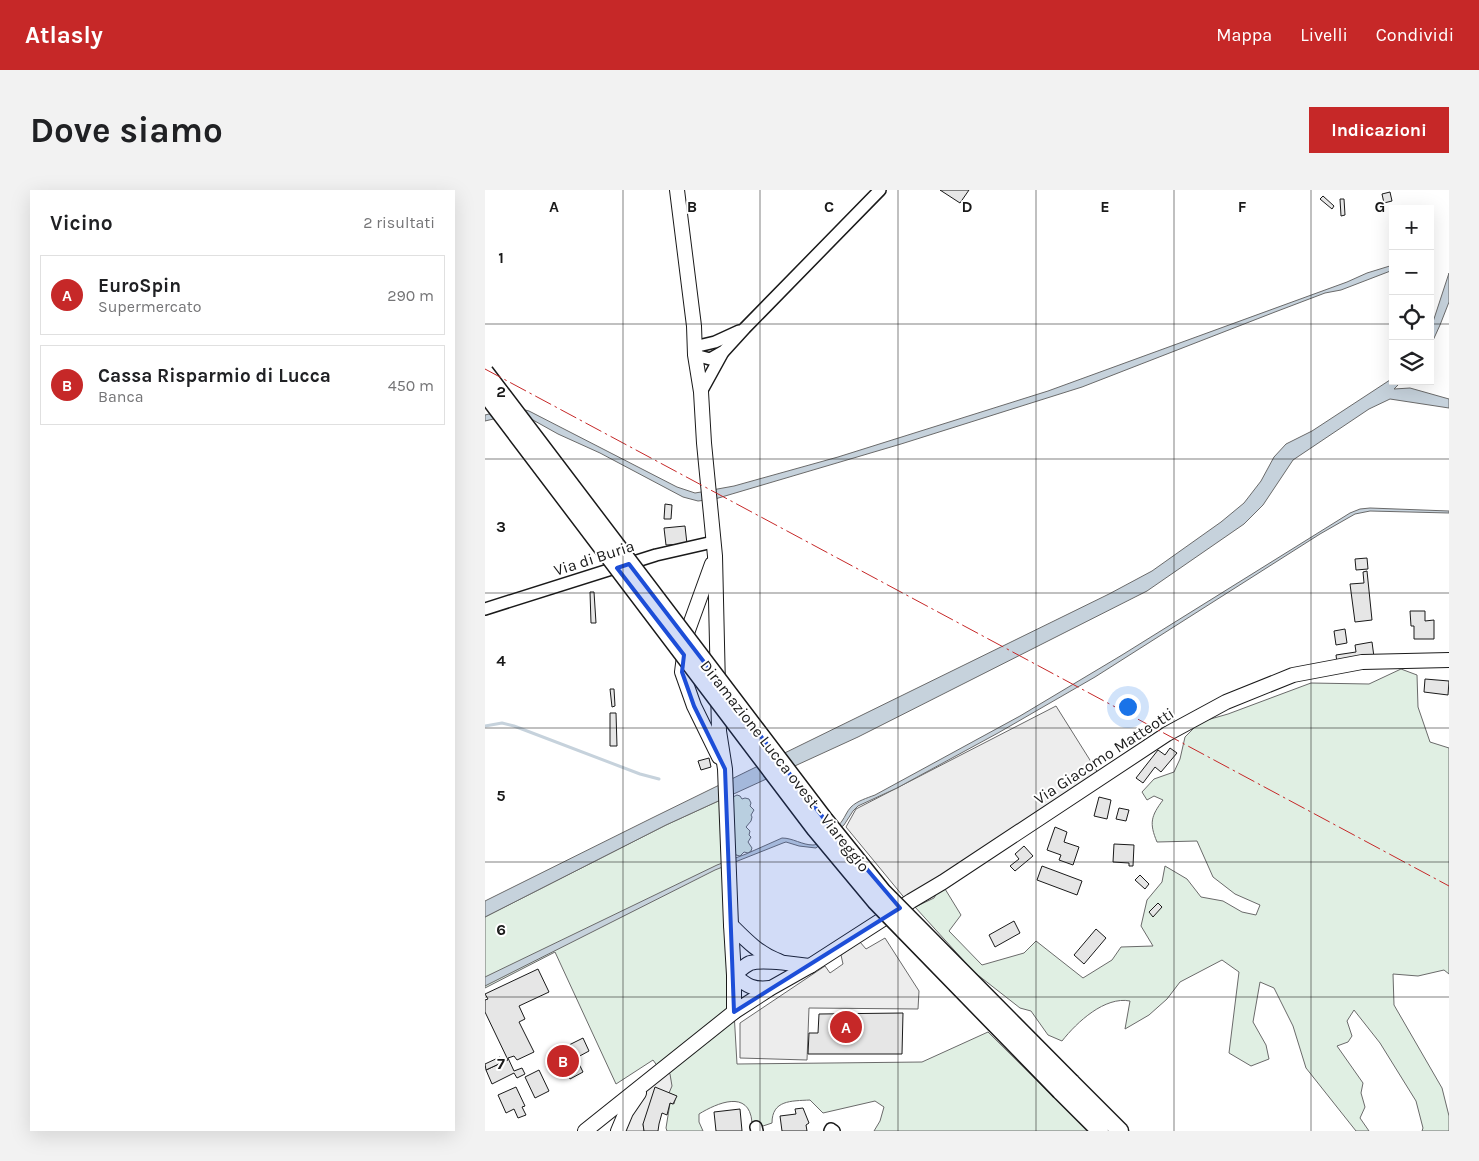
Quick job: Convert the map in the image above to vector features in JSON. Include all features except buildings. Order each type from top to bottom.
[{"type":"highway","name":"Diramazione Lucca ovest - Viareggio","points":[[485,372],[765,742],[883,892],[1065,1087],[1100,1131]]},
{"type":"highway","name":"Diramazione Lucca ovest - Viareggio","points":[[485,393],[815,829],[875,901],[1065,1087],[1120,1131]]},
{"type":"main road","points":[[677,190],[701,392],[715,556],[719,730],[725,769],[728,864],[735,975],[734,1012]]},
{"type":"main road","points":[[715,556],[687,633],[682,672],[694,706],[725,769]]},
{"type":"main road","name":"Via Giacomo Matteotti","points":[[651,1079],[734,1012],[943,882],[1167,734],[1226,702],[1293,675],[1362,662],[1449,660]]},
{"type":"main road","points":[[731,925],[749,943],[766,956],[784,963]]},
{"type":"main road","points":[[735,975],[752,963],[784,963],[810,966]]},
{"type":"main road","points":[[735,975],[746,985],[759,990],[771,988]]},
{"type":"main road","points":[[585,1131],[651,1079]]},
{"type":"main road","points":[[618,1131],[625,1112],[651,1079]]},
{"type":"street","points":[[701,392],[724,352],[745,328],[880,190]]},
{"type":"street","points":[[694,326],[703,338],[715,342]]},
{"type":"street","points":[[695,351],[745,328]]},
{"type":"street","points":[[695,351],[710,359],[724,352]]},
{"type":"street","name":"Via di Buria","points":[[485,609],[657,555],[713,542]]},
{"type":"street","points":[[830,1131],[831,1129],[834,1131]]},
{"type":"highlighted area","points":[[629,564],[825,820],[900,908],[734,1012],[725,769],[694,706],[682,672],[684,655],[617,568]]},
{"type":"green space","points":[[1401,669],[1417,675],[1418,707],[1430,742],[1449,748],[1449,974],[1444,970],[1418,976],[1393,974],[1394,1005],[1442,1088],[1449,1116],[1449,1131],[1422,1131],[1423,1128],[1416,1101],[1380,1043],[1354,1010],[1347,1021],[1352,1036],[1348,1042],[1337,1046],[1363,1083],[1361,1093],[1365,1107],[1360,1118],[1369,1131],[1356,1131],[1306,1068],[1293,1026],[1274,988],[1260,982],[1253,1022],[1266,1045],[1269,1059],[1251,1066],[1229,1053],[1239,972],[1222,960],[1180,982],[1167,999],[1149,1015],[1125,1029],[1130,1001],[1111,1002],[1092,1012],[1075,1026],[1062,1041],[1048,1035],[1031,1011],[1020,1008],[974,972],[915,907],[934,898],[942,884],[961,915],[949,931],[982,965],[1024,953],[1036,941],[1083,978],[1112,960],[1121,947],[1153,946],[1141,926],[1147,900],[1162,882],[1165,866],[1187,879],[1201,897],[1223,901],[1242,912],[1256,915],[1260,905],[1235,894],[1213,877],[1197,841],[1157,842],[1152,825],[1154,815],[1163,800],[1154,796],[1147,800],[1142,792],[1154,779],[1174,772],[1180,759],[1185,737],[1200,722],[1228,714],[1311,683],[1369,684]]},
{"type":"green space","points":[[737,795],[742,799],[749,799],[750,806],[754,810],[751,815],[751,821],[746,827],[750,831],[749,835],[751,837],[748,842],[752,848],[748,853],[744,852],[740,856],[736,855],[733,849],[733,828],[735,827],[733,826],[732,801],[733,797]]},
{"type":"green space","points":[[727,797],[737,1064],[922,1062],[988,1032],[1088,1131],[874,1131],[880,1121],[884,1107],[875,1101],[823,1113],[810,1100],[784,1103],[775,1110],[772,1123],[763,1126],[752,1122],[750,1112],[745,1105],[731,1101],[714,1106],[699,1114],[699,1122],[703,1131],[667,1131],[670,1103],[674,1104],[676,1096],[669,1093],[669,1074],[665,1068],[661,1071],[653,1060],[616,1084],[555,952],[485,988],[485,917],[666,825]]},
{"type":"shaded area","points":[[1389,266],[1389,272],[1341,290],[1325,293],[1082,387],[901,444],[715,499],[698,501],[683,497],[533,420],[523,417],[506,416],[485,421],[485,415],[507,409],[529,411],[677,487],[695,493],[701,492],[734,486],[838,457],[1048,391],[1347,282]]},
{"type":"shaded area","points":[[1449,273],[1449,302],[1434,338],[1434,319]]},
{"type":"shaded area","points":[[1389,381],[1389,385],[1398,385],[1394,389],[1410,388],[1449,399],[1449,408],[1390,399],[1369,409],[1293,460],[1263,505],[1244,524],[1147,591],[858,737],[666,825],[485,917],[485,901],[1109,594],[1152,571],[1221,522],[1244,503],[1261,481],[1274,457],[1286,444],[1312,431]]},
{"type":"shaded area","points":[[1370,508],[1449,511],[1449,513],[1370,511],[1355,514],[1320,534],[1095,677],[897,788],[858,806],[844,825],[816,848],[786,842],[715,870],[485,986],[485,977],[717,865],[782,838],[809,845],[816,844],[837,827],[856,803],[875,795],[1020,716],[1350,513]]},
{"type":"shaded area","points":[[1056,706],[1100,776],[907,901],[846,827],[856,809]]},
{"type":"shaded area","points":[[885,938],[919,991],[918,1009],[809,1008],[807,1060],[740,1058],[740,1023],[825,966],[830,973],[843,964],[841,955],[860,942],[866,949]]},
{"type":"shaded area","points":[[665,1067],[670,1074],[672,1086],[669,1093],[643,1124],[644,1131],[618,1131],[626,1112]]},
{"type":"waterway","points":[[485,726],[502,723],[514,726],[640,774],[659,779]]},
{"type":"power","points":[[485,369],[1449,886]]},
{"type":"place","name":"EuroSpin","points":[[846,1027]]},
{"type":"place","name":"Cassa Risparmio di Lucca","points":[[563,1061]]}]
